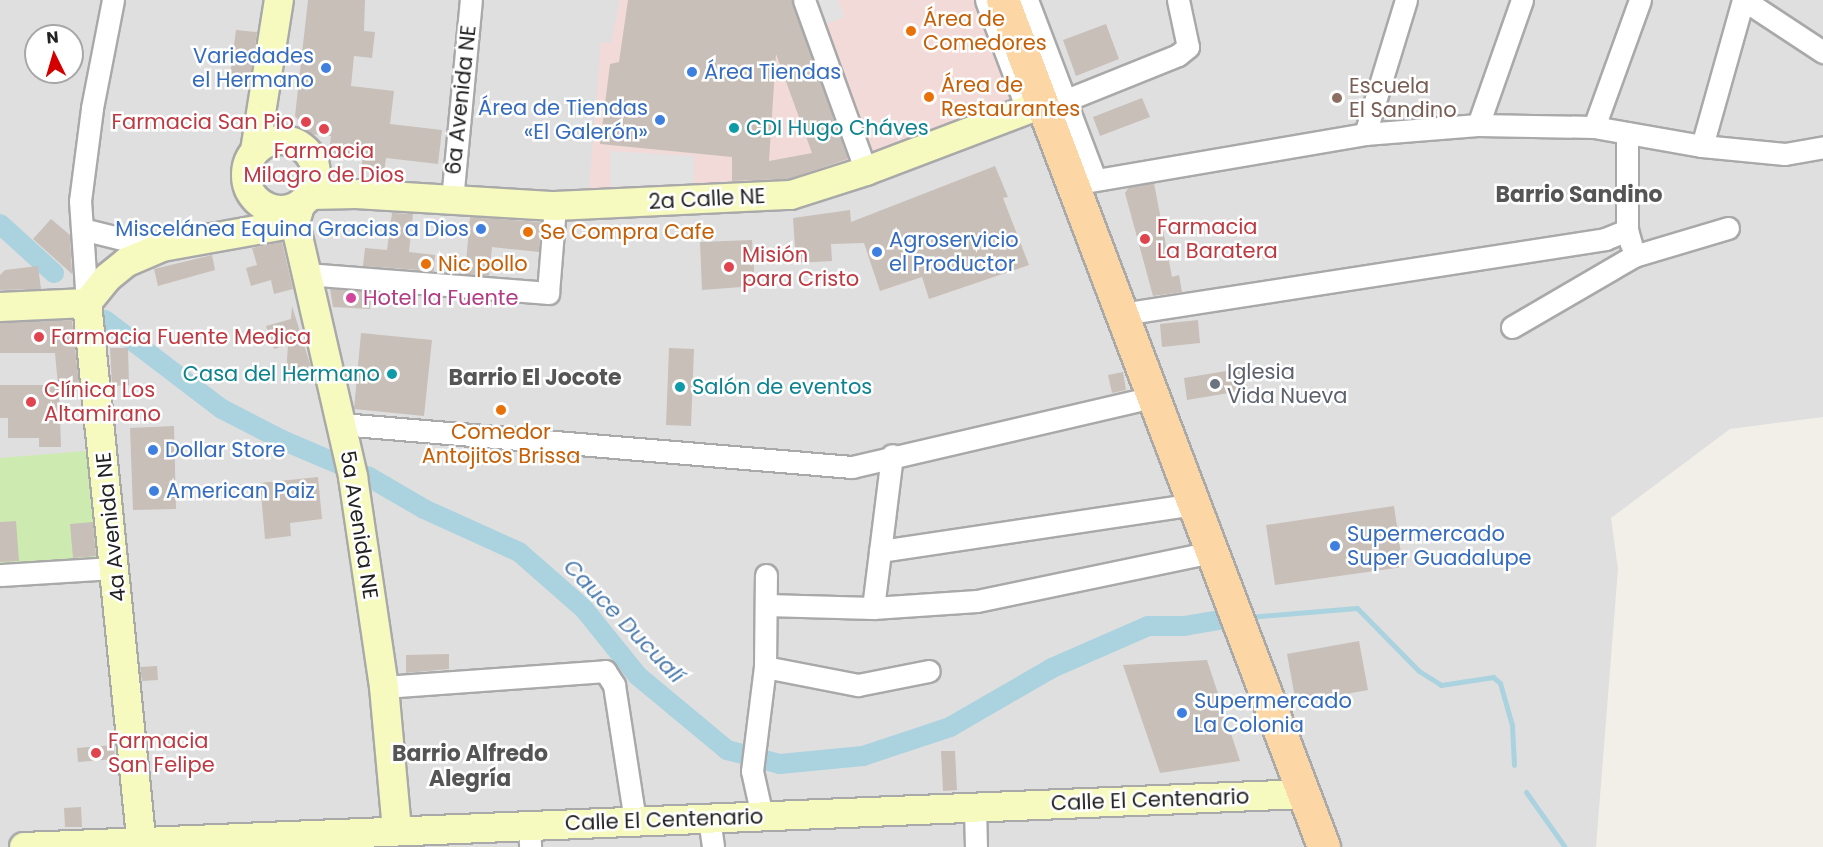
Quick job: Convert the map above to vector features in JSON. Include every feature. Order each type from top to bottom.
[{"type":"main road","points":[[1003,0],[1045,106],[1084,182],[1122,314],[1324,847]]},
{"type":"street","name":"4a Avenida NE","points":[[113,0],[92,108],[80,201],[87,303],[146,843]]},
{"type":"street","points":[[0,307],[87,303],[107,278],[127,262],[159,248],[228,233],[261,117],[279,0]]},
{"type":"street","name":"6a Avenida NE","points":[[452,200],[471,0]]},
{"type":"street","points":[[804,0],[866,171]]},
{"type":"street","points":[[986,0],[1045,106]]},
{"type":"street","points":[[1027,0],[1045,106]]},
{"type":"street","points":[[1045,106],[1178,56],[1188,47],[1178,0]]},
{"type":"street","points":[[1365,134],[1406,0]]},
{"type":"street","points":[[1478,124],[1522,0]]},
{"type":"street","points":[[1594,127],[1640,0]]},
{"type":"street","points":[[1702,146],[1743,0],[1823,52]]},
{"type":"street","name":"2a Calle NE","points":[[228,233],[291,208],[356,194],[555,206],[791,195],[866,171],[1045,106]]},
{"type":"street","points":[[261,117],[356,194]]},
{"type":"street","points":[[1084,182],[1365,134],[1478,124],[1594,127],[1702,146],[1785,154],[1823,147]]},
{"type":"street","points":[[1627,133],[1627,230],[1634,256]]},
{"type":"street","points":[[264,145],[297,147],[316,173],[291,208],[251,194],[250,162],[264,145]]},
{"type":"street","points":[[307,274],[548,293],[555,206]]},
{"type":"street","name":"5a Avenida NE","points":[[291,208],[351,468],[384,687],[397,830]]},
{"type":"street","points":[[1512,327],[1634,256],[1728,228]]},
{"type":"street","points":[[82,229],[159,248]]},
{"type":"street","points":[[1122,314],[1605,239],[1627,230]]},
{"type":"street","points":[[341,424],[754,462],[852,467],[892,455],[1154,397]]},
{"type":"street","points":[[873,608],[892,455]]},
{"type":"street","points":[[880,551],[1194,504]]},
{"type":"street","points":[[766,605],[873,608],[977,601],[1212,552]]},
{"type":"street","points":[[0,575],[115,568]]},
{"type":"street","points":[[762,816],[752,771],[765,667],[766,575]]},
{"type":"street","points":[[765,667],[858,685],[929,671]]},
{"type":"street","points":[[384,687],[605,671],[614,685],[635,821]]},
{"type":"street","name":"Calle El Centenario","points":[[24,847],[397,830],[530,836],[635,821],[1304,794]]},
{"type":"street","points":[[975,807],[976,847]]},
{"type":"street","points":[[709,818],[713,847]]},
{"type":"shaded area","points":[[0,0],[1823,0],[1823,417],[1730,429],[1611,518],[1618,569],[1596,847],[0,847]]},
{"type":"shaded area","points":[[620,0],[978,0],[1020,110],[791,192],[588,201],[601,42],[611,43]]},
{"type":"shaded area","points":[[814,0],[837,0],[844,17],[823,25]]},
{"type":"shaded area","points":[[610,151],[694,156],[694,184],[610,187]]},
{"type":"green space","points":[[98,450],[107,559],[0,566],[0,458]]},
{"type":"building","points":[[308,0],[365,0],[364,31],[375,32],[372,58],[354,56],[351,86],[394,91],[390,124],[442,130],[438,164],[386,158],[384,173],[361,170],[363,157],[329,154],[331,136],[309,134],[295,116]]},
{"type":"building","points":[[628,0],[792,0],[848,159],[788,179],[732,181],[732,157],[600,144],[610,64],[619,62]],"holes":[[[776,54],[812,153],[769,161]]]},
{"type":"building","points":[[1106,24],[1119,59],[1076,76],[1063,40]]},
{"type":"building","points":[[236,30],[257,32],[249,86],[229,83]]},
{"type":"building","points":[[1142,98],[1150,117],[1100,136],[1093,117]]},
{"type":"building","points":[[995,166],[1008,197],[1003,198],[1029,265],[929,299],[922,277],[880,291],[864,243],[831,244],[832,261],[796,263],[793,218],[850,210],[851,222]]},
{"type":"building","points":[[1154,183],[1172,277],[1179,275],[1182,292],[1153,296],[1125,193],[1129,187]]},
{"type":"building","points":[[392,213],[413,214],[409,252],[435,255],[434,271],[363,266],[365,248],[387,250]]},
{"type":"building","points":[[470,217],[541,222],[539,252],[492,247],[489,276],[465,274]]},
{"type":"building","points":[[51,219],[70,235],[72,274],[33,239]]},
{"type":"building","points":[[752,240],[755,286],[702,290],[700,242]]},
{"type":"building","points":[[282,242],[293,289],[274,294],[271,280],[251,286],[246,268],[257,265],[252,248]]},
{"type":"building","points":[[212,255],[215,270],[158,286],[154,269]]},
{"type":"building","points":[[38,266],[41,289],[0,290],[0,275],[5,270]]},
{"type":"building","name":"Hotel la Fuente","points":[[330,289],[371,292],[370,309],[333,307]]},
{"type":"building","points":[[292,306],[311,367],[286,374],[288,345],[274,349],[266,326],[291,319]]},
{"type":"building","points":[[72,320],[79,384],[59,385],[61,447],[39,447],[39,438],[8,438],[8,418],[0,418],[0,385],[58,385],[55,353],[0,353],[0,323]]},
{"type":"building","points":[[1198,320],[1200,343],[1162,347],[1160,324]]},
{"type":"building","name":"Casa del Hermano","points":[[361,333],[432,340],[424,416],[354,409]]},
{"type":"building","points":[[110,348],[128,348],[129,385],[112,386]]},
{"type":"building","name":"Salón de eventos","points":[[669,348],[694,349],[691,426],[666,425]]},
{"type":"building","name":"Iglesia Vida Nueva","points":[[1244,368],[1247,390],[1187,400],[1184,378]]},
{"type":"building","points":[[1123,372],[1126,390],[1112,393],[1108,375]]},
{"type":"building","points":[[174,426],[176,509],[133,510],[130,428]]},
{"type":"building","points":[[318,477],[322,519],[290,523],[291,536],[265,539],[260,483]]},
{"type":"building","name":"Supermercado Super Guadalupe","points":[[1394,506],[1403,567],[1275,585],[1266,525]]},
{"type":"building","points":[[16,521],[19,561],[0,562],[0,522]]},
{"type":"building","points":[[93,522],[96,556],[73,558],[70,524]]},
{"type":"building","points":[[1359,641],[1368,690],[1296,703],[1287,654]]},
{"type":"building","points":[[449,654],[449,669],[406,673],[406,655]]},
{"type":"building","name":"Supermercado La Colonia","points":[[1207,660],[1240,761],[1160,773],[1123,665]]},
{"type":"building","points":[[157,666],[158,680],[142,681],[140,667]]},
{"type":"building","name":"Farmacia San Felipe","points":[[114,745],[115,759],[78,762],[77,748]]},
{"type":"building","points":[[941,751],[955,751],[957,790],[943,791]]},
{"type":"building","points":[[81,807],[82,827],[65,827],[64,808]]},
{"type":"waterway","name":"Cauce Ducualí","points":[[0,224],[54,273]]},
{"type":"waterway","name":"Cauce Ducualí","points":[[105,320],[222,409],[282,440],[369,477],[424,509],[519,552],[584,609],[638,676],[727,750],[780,764],[863,756],[950,727],[1052,668],[1148,626],[1184,626],[1237,617]]},
{"type":"waterway","points":[[1248,617],[1357,608],[1419,671],[1441,685],[1493,677],[1500,683],[1512,725],[1514,765]]},
{"type":"waterway","points":[[1526,792],[1565,847]]},
{"type":"place","name":"Área de Comedores","points":[[911,31]]},
{"type":"place","name":"Variedades el Hermano","points":[[326,68]]},
{"type":"place","name":"Área Tiendas","points":[[692,72]]},
{"type":"place","name":"Área de Restaurantes","points":[[929,97]]},
{"type":"place","name":"Escuela El Sandino","points":[[1337,98]]},
{"type":"place","name":"Área de Tiendas «El Galerón»","points":[[660,120]]},
{"type":"place","name":"Farmacia San Pio","points":[[306,122]]},
{"type":"place","name":"CDI Hugo Cháves","points":[[734,128]]},
{"type":"place","name":"Farmacia Milagro de Dios","points":[[324,129]]},
{"type":"place","name":"Miscelánea Equina Gracias a Dios","points":[[481,229]]},
{"type":"place","name":"Se Compra Cafe","points":[[528,232]]},
{"type":"place","name":"Farmacia La Baratera","points":[[1145,239]]},
{"type":"place","name":"Agroservicio el Productor","points":[[877,252]]},
{"type":"place","name":"Nic pollo","points":[[426,264]]},
{"type":"place","name":"Misión para Cristo","points":[[729,267]]},
{"type":"place","name":"Hotel la Fuente","points":[[351,298]]},
{"type":"place","name":"Farmacia Fuente Medica","points":[[39,337]]},
{"type":"place","name":"Casa del Hermano","points":[[392,374]]},
{"type":"place","name":"Iglesia Vida Nueva","points":[[1215,384]]},
{"type":"place","name":"Salón de eventos","points":[[680,387]]},
{"type":"place","name":"Clínica Los Altamirano","points":[[31,402]]},
{"type":"place","name":"Comedor Antojitos Brissa","points":[[501,410]]},
{"type":"place","name":"Dollar Store","points":[[153,450]]},
{"type":"place","name":"American Paiz","points":[[154,491]]},
{"type":"place","name":"Supermercado Super Guadalupe","points":[[1335,546]]},
{"type":"place","name":"Supermercado La Colonia","points":[[1182,713]]},
{"type":"place","name":"Farmacia San Felipe","points":[[96,753]]},
{"type":"district","name":"Barrio Sandino","points":[[1579,195]]},
{"type":"district","name":"Barrio El Jocote","points":[[535,378]]},
{"type":"district","name":"Barrio Alfredo Alegría","points":[[470,766]]}]
